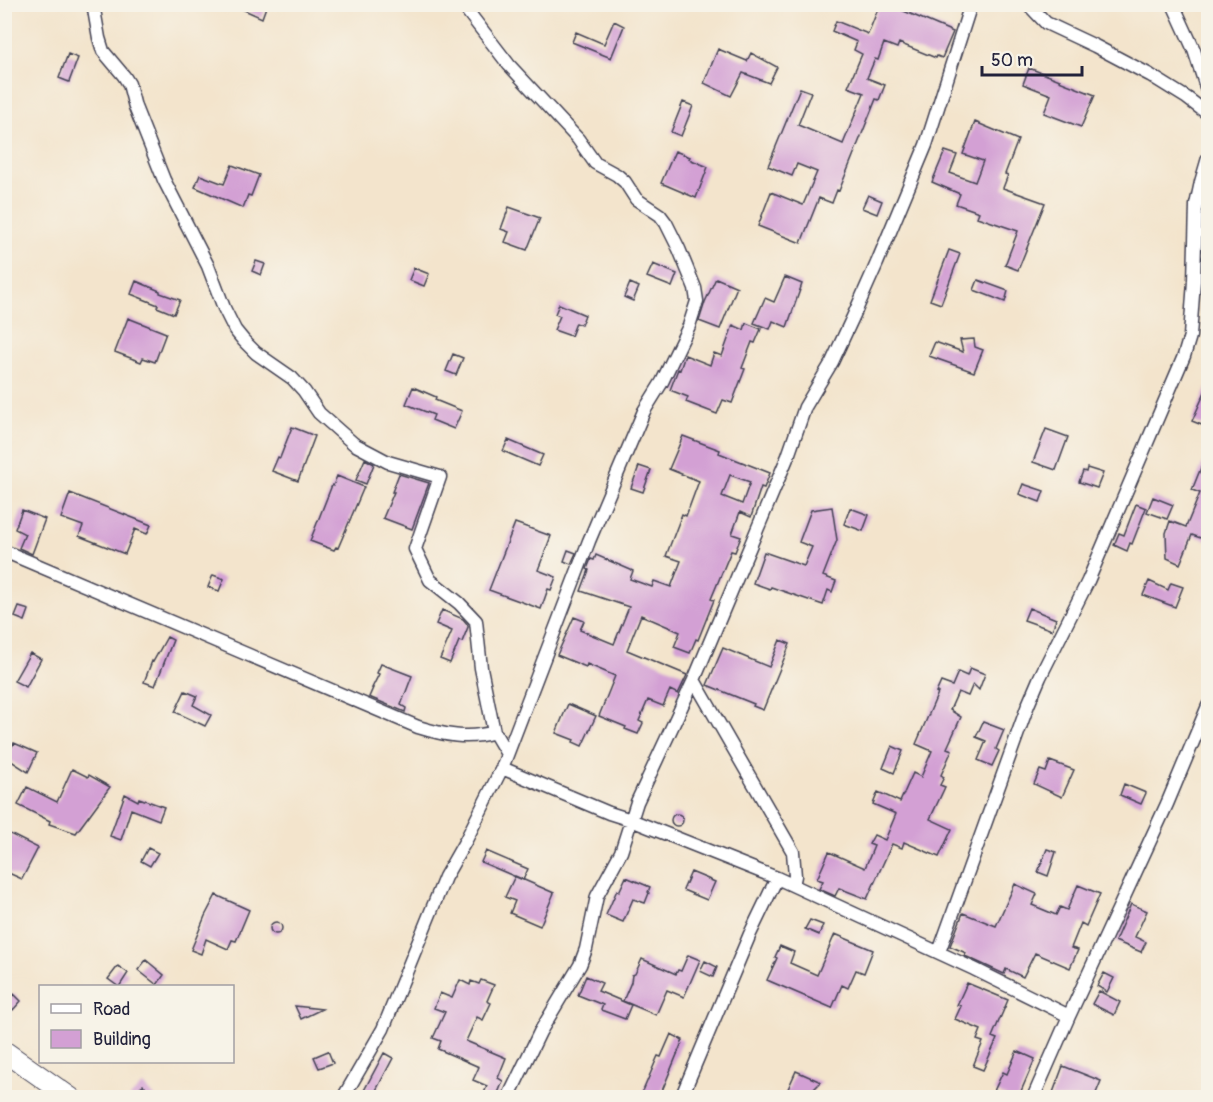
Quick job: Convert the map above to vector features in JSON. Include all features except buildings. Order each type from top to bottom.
[{"type":"highway","points":[[4,1051],[71,1098]]},
{"type":"street","points":[[93,4],[103,51],[129,84],[137,114],[164,180],[208,266],[235,330],[256,353],[292,378],[319,413],[354,444],[388,462],[440,477],[415,549],[430,580],[459,603],[476,621],[481,668],[494,732],[507,754]]},
{"type":"street","points":[[344,1098],[383,1029],[445,878],[502,768],[589,541],[644,411],[662,382],[688,326],[697,296],[679,249],[660,215],[636,199],[625,182],[618,176],[595,162],[578,139],[509,65],[462,4]]},
{"type":"street","points":[[508,1098],[540,1032],[580,964],[586,949],[597,896],[621,852],[637,802],[694,680],[788,456],[805,407],[832,362],[877,263],[926,145],[971,4]]},
{"type":"street","points":[[1028,4],[1046,23],[1150,75],[1209,114]]},
{"type":"street","points":[[1173,4],[1194,50],[1209,93]]},
{"type":"street","points":[[939,952],[1028,705],[1088,581],[1185,356],[1190,336],[1196,205],[1209,158]]},
{"type":"street","points":[[4,551],[418,727],[449,735],[481,736],[494,732]]},
{"type":"street","points":[[694,680],[793,852],[795,876],[792,885]]},
{"type":"street","points":[[1034,1098],[1209,706]]},
{"type":"street","points":[[502,768],[609,813],[777,878],[939,952],[1069,1016]]},
{"type":"street","points":[[681,1098],[750,934],[777,878]]}]
